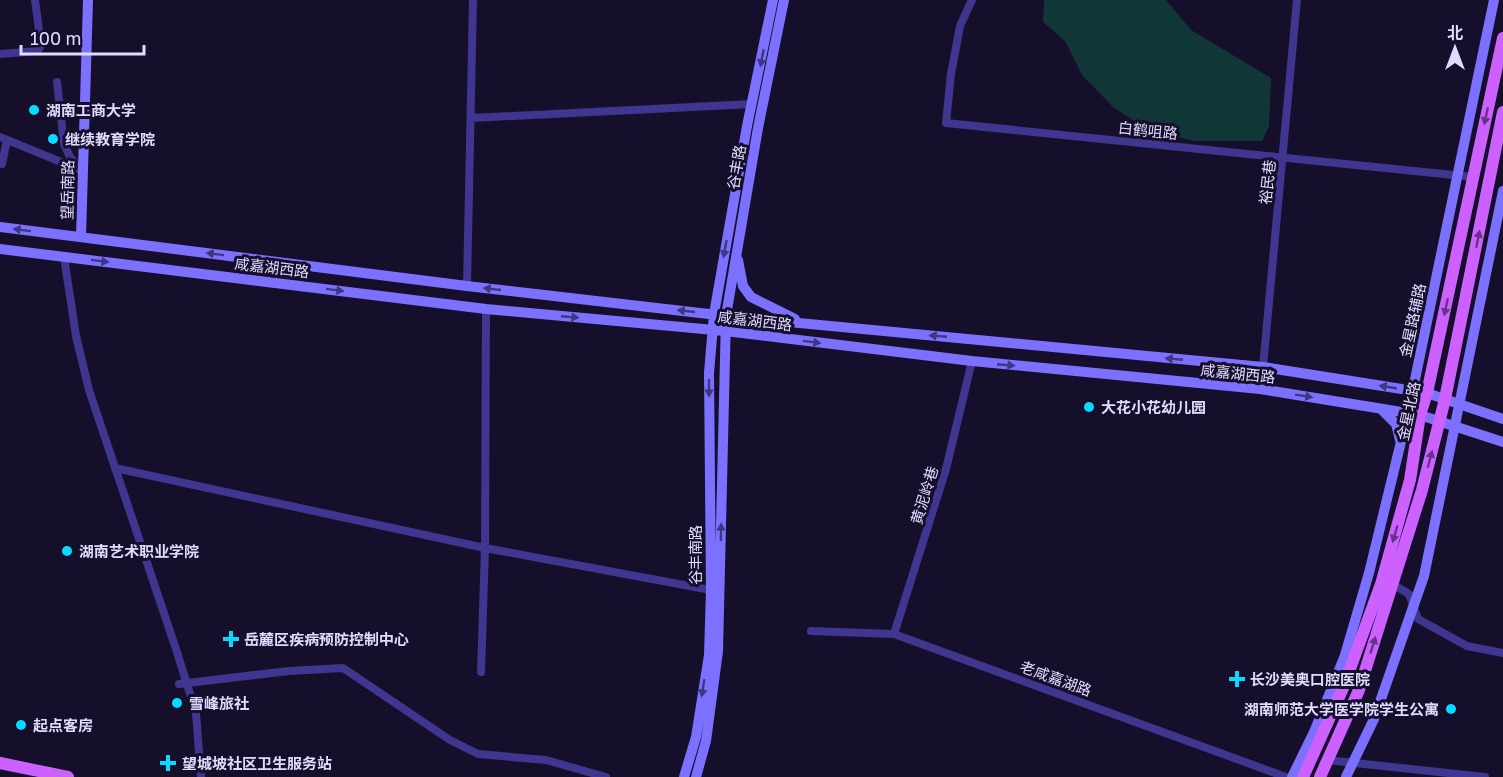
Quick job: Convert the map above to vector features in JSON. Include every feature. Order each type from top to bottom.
[{"type":"main road","name":"金星北路","points":[[1304,777],[1343,688],[1381,584],[1410,480],[1414,414],[1427,393],[1503,38]]},
{"type":"main road","points":[[1320,777],[1359,690],[1422,490],[1445,399],[1503,112]]},
{"type":"main road","points":[[0,763],[68,777]]},
{"type":"street","points":[[0,54],[38,51],[41,45],[35,0]]},
{"type":"street","name":"望岳南路","points":[[81,237],[88,0]]},
{"type":"street","points":[[467,286],[473,0]]},
{"type":"street","name":"谷丰路","points":[[712,330],[772,0]]},
{"type":"street","name":"谷丰路","points":[[725,336],[726,316],[758,128],[784,0]]},
{"type":"street","name":"白鹤咀路","points":[[972,0],[960,26],[951,74],[946,123],[1473,177]]},
{"type":"street","name":"裕民巷","points":[[1263,367],[1297,0]]},
{"type":"street","name":"金星路辅路","points":[[1292,777],[1314,732],[1346,655],[1401,442],[1414,414],[1412,391],[1494,0]]},
{"type":"street","points":[[57,82],[64,144],[70,157],[82,170]]},
{"type":"street","points":[[471,118],[752,104]]},
{"type":"street","points":[[4,165],[3,139],[82,170]]},
{"type":"street","points":[[1346,777],[1374,718],[1424,576],[1503,191]]},
{"type":"street","name":"咸嘉湖西路","points":[[0,227],[726,316],[1263,367],[1427,393],[1503,419]]},
{"type":"street","name":"咸嘉湖西路","points":[[0,249],[486,309],[712,330],[725,336],[1260,389],[1414,414],[1440,420],[1503,442]]},
{"type":"street","points":[[737,251],[743,285],[751,297],[806,324]]},
{"type":"street","points":[[64,257],[76,336],[88,390],[183,683],[196,713],[201,777]]},
{"type":"street","points":[[481,672],[485,548],[486,309]]},
{"type":"street","name":"谷丰南路","points":[[684,777],[696,737],[709,655],[711,590],[709,373],[712,330]]},
{"type":"street","name":"谷丰南路","points":[[696,777],[706,741],[718,651],[725,336]]},
{"type":"street","name":"黄泥岭巷","points":[[894,634],[946,469],[972,362]]},
{"type":"street","points":[[1380,408],[1396,424],[1401,442]]},
{"type":"street","points":[[115,468],[485,548],[711,590]]},
{"type":"street","points":[[1392,584],[1409,594],[1418,619],[1467,646],[1503,653]]},
{"type":"street","name":"老咸嘉湖路","points":[[811,631],[894,634],[1286,777]]},
{"type":"street","points":[[183,683],[289,670],[343,668],[450,740],[478,754],[546,760],[606,777]]},
{"type":"street","points":[[1327,760],[1485,777]]},
{"type":"green space","points":[[1044,0],[1166,0],[1191,30],[1271,78],[1269,126],[1262,141],[1194,141],[1149,130],[1114,108],[1082,75],[1065,41],[1043,22]]},
{"type":"place","name":"湖南工商大学","points":[[34,110]]},
{"type":"place","name":"继续教育学院","points":[[53,139]]},
{"type":"place","name":"大花小花幼儿园","points":[[1089,407]]},
{"type":"place","name":"湖南艺术职业学院","points":[[67,551]]},
{"type":"place","name":"岳麓区疾病预防控制中心","points":[[231,639]]},
{"type":"place","name":"长沙美奥口腔医院","points":[[1237,679]]},
{"type":"place","name":"雪峰旅社","points":[[177,703]]},
{"type":"place","name":"湖南师范大学医学院学生公寓","points":[[1451,709]]},
{"type":"place","name":"起点客房","points":[[21,725]]},
{"type":"place","name":"望城坡社区卫生服务站","points":[[168,763]]}]
